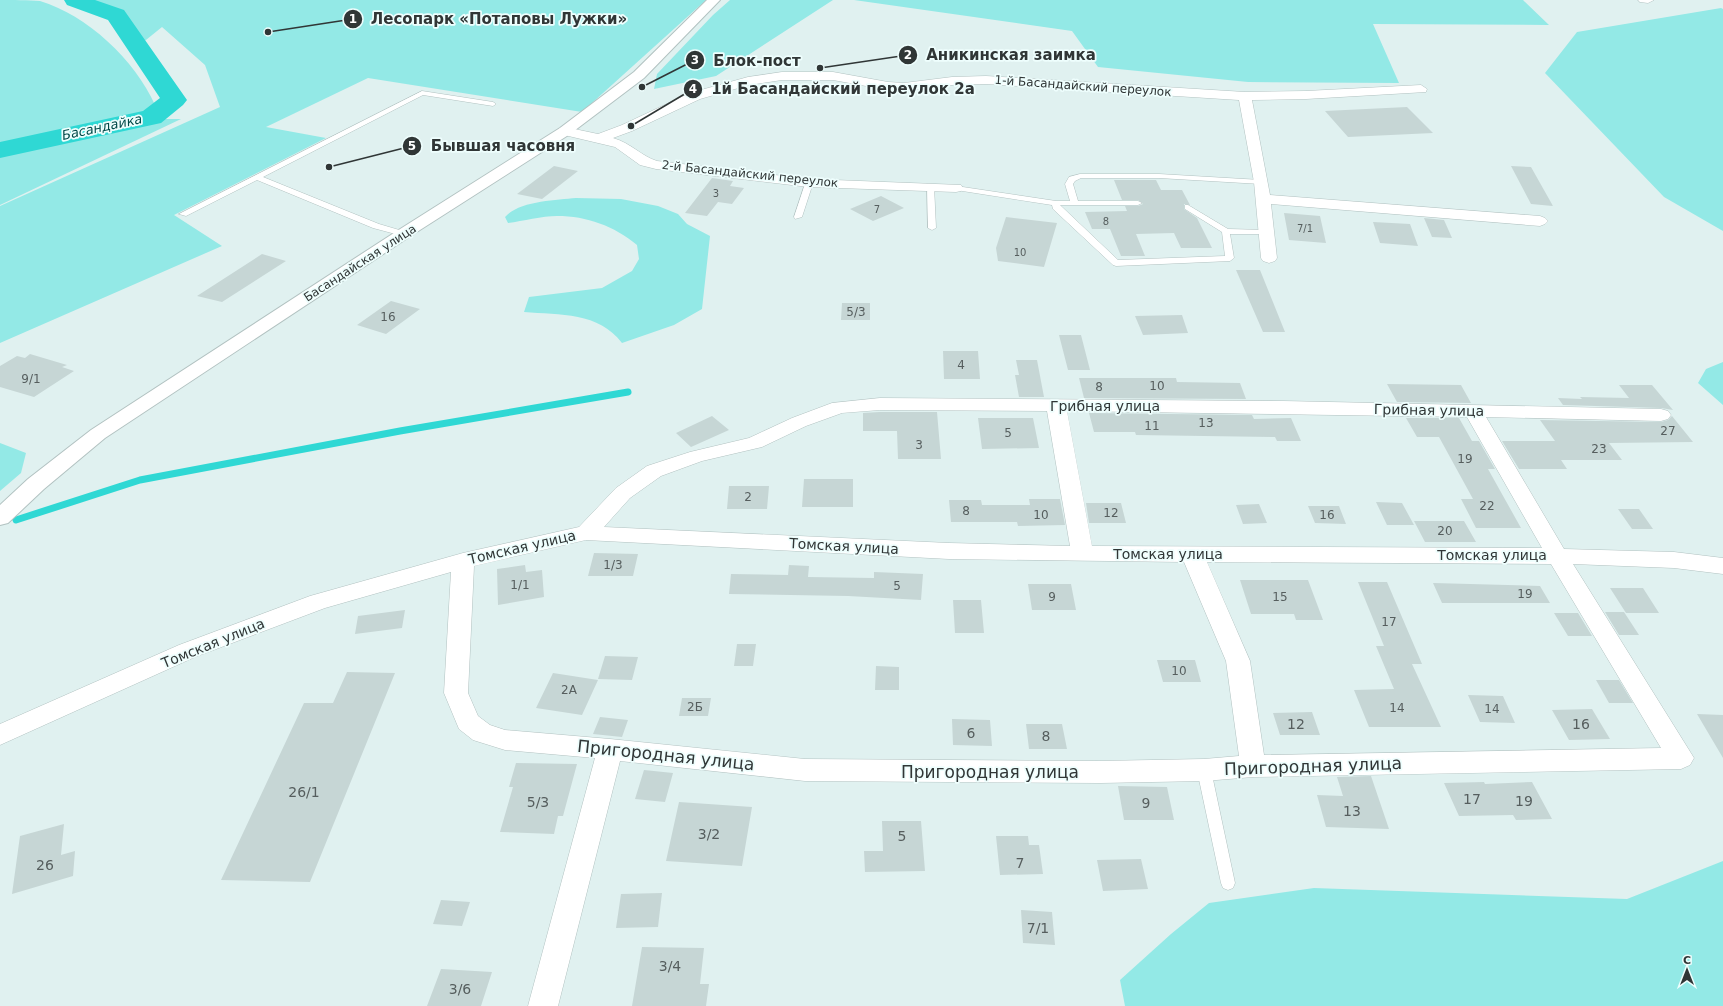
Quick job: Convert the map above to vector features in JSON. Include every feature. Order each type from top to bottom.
[{"type":"street","name":"Басандайская улица","points":[[0,518],[36,484],[98,434],[403,234],[565,131],[639,75],[714,0]]},
{"type":"street","name":"1-й Басандайский переулок","points":[[599,138],[627,128],[695,96],[748,81],[788,76],[833,76],[896,86],[919,86],[952,81],[986,80],[1245,96],[1306,95],[1421,89]]},
{"type":"street","points":[[1245,96],[1261,182],[1269,258]]},
{"type":"street","points":[[565,131],[599,138]]},
{"type":"street","name":"2-й Басандайский переулок","points":[[599,138],[620,144],[645,162],[656,165],[809,183],[956,188]]},
{"type":"street","points":[[1263,200],[1540,221]]},
{"type":"street","name":"Грибная улица","points":[[586,533],[623,493],[654,471],[697,456],[755,443],[799,422],[839,407],[880,404],[1283,407],[1661,415]]},
{"type":"street","points":[[1056,406],[1082,554]]},
{"type":"street","points":[[1473,412],[1557,556]]},
{"type":"street","name":"Томская улица","points":[[0,735],[187,651],[311,604],[463,561],[586,533],[949,551],[1082,554],[1557,556],[1674,560],[1723,566]]},
{"type":"street","points":[[1192,554],[1238,661],[1253,766]]},
{"type":"street","name":"Пригородная улица","points":[[463,561],[456,693],[468,722],[482,733],[505,740],[610,749],[805,770],[1092,772],[1204,770],[1253,766],[1681,758],[1557,556]]},
{"type":"street","points":[[543,1006],[610,749]]},
{"type":"lane","points":[[183,214],[422,93],[493,104]]},
{"type":"lane","points":[[1075,204],[1069,184],[1072,179],[1080,176],[1159,176],[1261,182]]},
{"type":"lane","points":[[257,177],[376,226],[403,234]]},
{"type":"lane","points":[[798,217],[809,183]]},
{"type":"lane","points":[[930,186],[932,228]]},
{"type":"lane","points":[[956,188],[1056,204],[1138,203]]},
{"type":"lane","points":[[1056,204],[1056,207],[1116,263],[1230,258],[1226,231]]},
{"type":"lane","points":[[1188,207],[1226,231],[1266,232]]},
{"type":"lane","points":[[1204,770],[1228,883]]},
{"type":"shaded area","points":[[0,0],[40,1],[58,8],[92,28],[108,41],[122,56],[146,88],[155,105],[135,118],[0,145]]},
{"type":"shaded area","points":[[83,0],[706,0],[582,112],[368,78],[266,127],[326,138],[174,215],[222,246],[0,343],[0,206],[220,107],[205,65],[162,27],[141,44],[133,28],[121,14]]},
{"type":"shaded area","points":[[730,0],[833,0],[716,76],[654,89],[657,74],[713,15]]},
{"type":"shaded area","points":[[854,0],[1523,0],[1549,25],[1373,24],[1399,83],[1248,82],[1098,67],[1072,31]]},
{"type":"shaded area","points":[[1721,8],[1723,9],[1723,231],[1664,197],[1545,73],[1577,32]]},
{"type":"shaded area","points":[[163,119],[181,119],[0,205],[0,157]]},
{"type":"shaded area","points":[[576,198],[621,199],[658,206],[678,214],[687,224],[710,236],[702,309],[674,325],[622,343],[613,333],[590,320],[565,315],[524,312],[529,297],[602,288],[632,271],[639,259],[637,245],[619,232],[600,223],[568,216],[551,216],[508,223],[505,217],[511,212],[528,204]]},
{"type":"shaded area","points":[[1723,362],[1723,405],[1698,383],[1706,369]]},
{"type":"shaded area","points":[[0,443],[26,453],[21,473],[0,491]]},
{"type":"shaded area","points":[[1723,861],[1723,1006],[1125,1006],[1120,980],[1171,934],[1209,903],[1314,888],[1627,899]]},
{"type":"building","points":[[1407,107],[1433,133],[1348,137],[1325,111]]},
{"type":"building","points":[[554,166],[578,171],[542,199],[517,194]]},
{"type":"building","points":[[1511,166],[1531,167],[1553,206],[1531,204]]},
{"type":"building","points":[[712,178],[733,181],[730,186],[744,188],[732,204],[718,202],[707,216],[685,213]]},
{"type":"building","points":[[1114,180],[1156,180],[1161,190],[1182,190],[1190,205],[1184,204],[1184,209],[1197,218],[1212,248],[1181,248],[1174,233],[1136,234],[1145,256],[1121,256],[1110,229],[1092,229],[1085,212],[1127,211],[1125,206],[1138,206],[1143,204],[1138,200],[1122,200]]},
{"type":"building","points":[[881,196],[904,208],[873,221],[850,209]]},
{"type":"building","points":[[1284,213],[1320,216],[1326,243],[1289,240]]},
{"type":"building","points":[[1006,217],[1057,223],[1044,267],[998,261],[996,248]]},
{"type":"building","points":[[1424,218],[1444,220],[1452,238],[1432,237]]},
{"type":"building","points":[[1373,222],[1410,224],[1418,246],[1380,243]]},
{"type":"building","points":[[262,254],[286,261],[222,302],[197,296]]},
{"type":"building","points":[[1236,270],[1260,270],[1285,332],[1263,332]]},
{"type":"building","points":[[391,301],[420,309],[386,334],[357,325]]},
{"type":"building","points":[[842,303],[870,303],[870,320],[841,320]]},
{"type":"building","points":[[1182,315],[1188,333],[1143,335],[1135,316]]},
{"type":"building","points":[[1059,335],[1081,335],[1090,370],[1068,370]]},
{"type":"building","points":[[943,351],[978,351],[980,379],[944,379]]},
{"type":"building","points":[[30,354],[67,365],[62,367],[74,371],[34,397],[0,387],[0,366],[17,356],[25,358]]},
{"type":"building","points":[[1016,360],[1037,360],[1044,397],[1019,397],[1015,375],[1019,375]]},
{"type":"building","points":[[1079,378],[1176,378],[1177,382],[1240,383],[1246,399],[1084,398]]},
{"type":"building","points":[[1387,384],[1461,385],[1471,403],[1397,402]]},
{"type":"building","points":[[1619,385],[1652,385],[1673,410],[1661,408],[1563,405],[1558,398],[1629,398]]},
{"type":"building","points":[[937,412],[941,459],[898,459],[897,431],[863,431],[863,413]]},
{"type":"building","points":[[1089,413],[1252,415],[1254,419],[1291,418],[1301,441],[1277,441],[1275,437],[1136,435],[1135,432],[1094,432]]},
{"type":"building","points":[[712,416],[729,430],[691,447],[676,433]]},
{"type":"building","points":[[1672,416],[1693,442],[1609,443],[1622,460],[1561,460],[1567,469],[1519,469],[1502,441],[1555,441],[1540,420],[1661,422],[1668,420]]},
{"type":"building","points":[[978,418],[1033,418],[1039,448],[982,449]]},
{"type":"building","points":[[1406,418],[1459,418],[1472,441],[1479,441],[1495,469],[1488,469],[1521,528],[1476,528],[1461,499],[1473,499],[1439,437],[1417,437]]},
{"type":"building","points":[[804,479],[853,479],[853,507],[802,507]]},
{"type":"building","points":[[729,486],[769,486],[767,509],[727,509]]},
{"type":"building","points":[[1029,499],[1060,499],[1065,525],[1018,526],[1017,522],[951,522],[949,500],[981,500],[982,505],[1030,505]]},
{"type":"building","points":[[1376,502],[1402,503],[1414,525],[1387,525]]},
{"type":"building","points":[[1086,503],[1121,503],[1126,523],[1089,523]]},
{"type":"building","points":[[1259,504],[1267,523],[1243,524],[1236,505]]},
{"type":"building","points":[[1308,506],[1339,506],[1346,524],[1315,523]]},
{"type":"building","points":[[1618,509],[1639,509],[1653,529],[1632,529]]},
{"type":"building","points":[[1414,521],[1464,521],[1476,542],[1425,542]]},
{"type":"building","points":[[594,553],[638,554],[633,576],[588,576]]},
{"type":"building","points":[[525,565],[526,572],[542,570],[544,597],[498,605],[497,569]]},
{"type":"building","points":[[789,565],[809,566],[808,577],[874,578],[874,572],[923,574],[921,600],[848,596],[729,594],[731,574],[788,575]]},
{"type":"building","points":[[1240,580],[1308,580],[1323,620],[1296,620],[1294,614],[1251,614]]},
{"type":"building","points":[[1358,582],[1387,582],[1422,664],[1412,664],[1441,727],[1369,727],[1354,690],[1394,689],[1376,646],[1384,646]]},
{"type":"building","points":[[1433,583],[1540,586],[1550,603],[1442,603]]},
{"type":"building","points":[[1028,584],[1071,584],[1076,610],[1032,610]]},
{"type":"building","points":[[1610,588],[1643,588],[1659,613],[1626,613]]},
{"type":"building","points":[[953,600],[981,600],[984,633],[955,633]]},
{"type":"building","points":[[405,610],[402,628],[355,634],[358,616]]},
{"type":"building","points":[[1605,612],[1624,612],[1639,635],[1619,635]]},
{"type":"building","points":[[1554,613],[1578,613],[1592,636],[1568,636]]},
{"type":"building","points":[[737,644],[756,644],[753,666],[734,666]]},
{"type":"building","points":[[605,656],[638,657],[632,680],[598,679]]},
{"type":"building","points":[[1157,660],[1195,660],[1201,682],[1163,682]]},
{"type":"building","points":[[876,666],[899,667],[899,690],[875,690]]},
{"type":"building","points":[[347,672],[395,673],[310,882],[221,880],[304,703],[333,703]]},
{"type":"building","points":[[553,673],[598,680],[582,715],[536,708]]},
{"type":"building","points":[[1596,680],[1619,680],[1633,703],[1609,703]]},
{"type":"building","points":[[1468,695],[1503,696],[1515,723],[1480,722]]},
{"type":"building","points":[[682,698],[711,698],[708,716],[679,716]]},
{"type":"building","points":[[1592,709],[1610,739],[1569,740],[1552,710]]},
{"type":"building","points":[[1312,712],[1320,735],[1280,735],[1273,713]]},
{"type":"building","points":[[1697,714],[1723,715],[1723,758]]},
{"type":"building","points":[[600,717],[628,720],[622,737],[593,734]]},
{"type":"building","points":[[952,719],[990,720],[992,746],[953,745]]},
{"type":"building","points":[[1026,724],[1062,724],[1067,749],[1029,749]]},
{"type":"building","points":[[516,763],[577,764],[563,816],[558,816],[554,834],[500,832],[513,787],[509,787]]},
{"type":"building","points":[[644,770],[673,773],[665,802],[635,799]]},
{"type":"building","points":[[1371,776],[1389,829],[1326,827],[1317,795],[1343,796],[1337,777]]},
{"type":"building","points":[[1484,782],[1485,784],[1532,782],[1552,819],[1516,820],[1513,815],[1459,816],[1444,783]]},
{"type":"building","points":[[1118,786],[1167,787],[1174,820],[1124,820]]},
{"type":"building","points":[[679,802],[752,807],[742,866],[666,861]]},
{"type":"building","points":[[882,821],[921,821],[925,871],[865,872],[864,851],[883,851]]},
{"type":"building","points":[[64,824],[61,855],[75,851],[73,876],[12,894],[20,836]]},
{"type":"building","points":[[996,836],[1028,836],[1029,845],[1039,845],[1043,874],[1000,875]]},
{"type":"building","points":[[1141,859],[1148,889],[1103,891],[1097,860]]},
{"type":"building","points":[[662,893],[658,927],[616,928],[621,894]]},
{"type":"building","points":[[441,900],[470,902],[462,926],[433,924]]},
{"type":"building","points":[[1021,910],[1052,912],[1055,945],[1023,943]]},
{"type":"building","points":[[642,947],[704,948],[700,984],[709,984],[706,1006],[632,1006]]},
{"type":"building","points":[[441,969],[492,972],[481,1006],[427,1006]]},
{"type":"waterway","name":"Басандайка","points":[[0,150],[152,117],[174,100],[116,15],[75,0]]},
{"type":"waterway","points":[[16,520],[140,480],[400,431],[628,392]]},
{"type":"place","name":"Лесопарк «Потаповы Лужки»","points":[[268,32]]},
{"type":"place","name":"Аникинская заимка","points":[[820,68]]},
{"type":"place","name":"Блок-пост","points":[[642,87]]},
{"type":"place","name":"1й Басандайский переулок 2а","points":[[631,126]]},
{"type":"place","name":"Бывшая часовня","points":[[329,167]]}]
